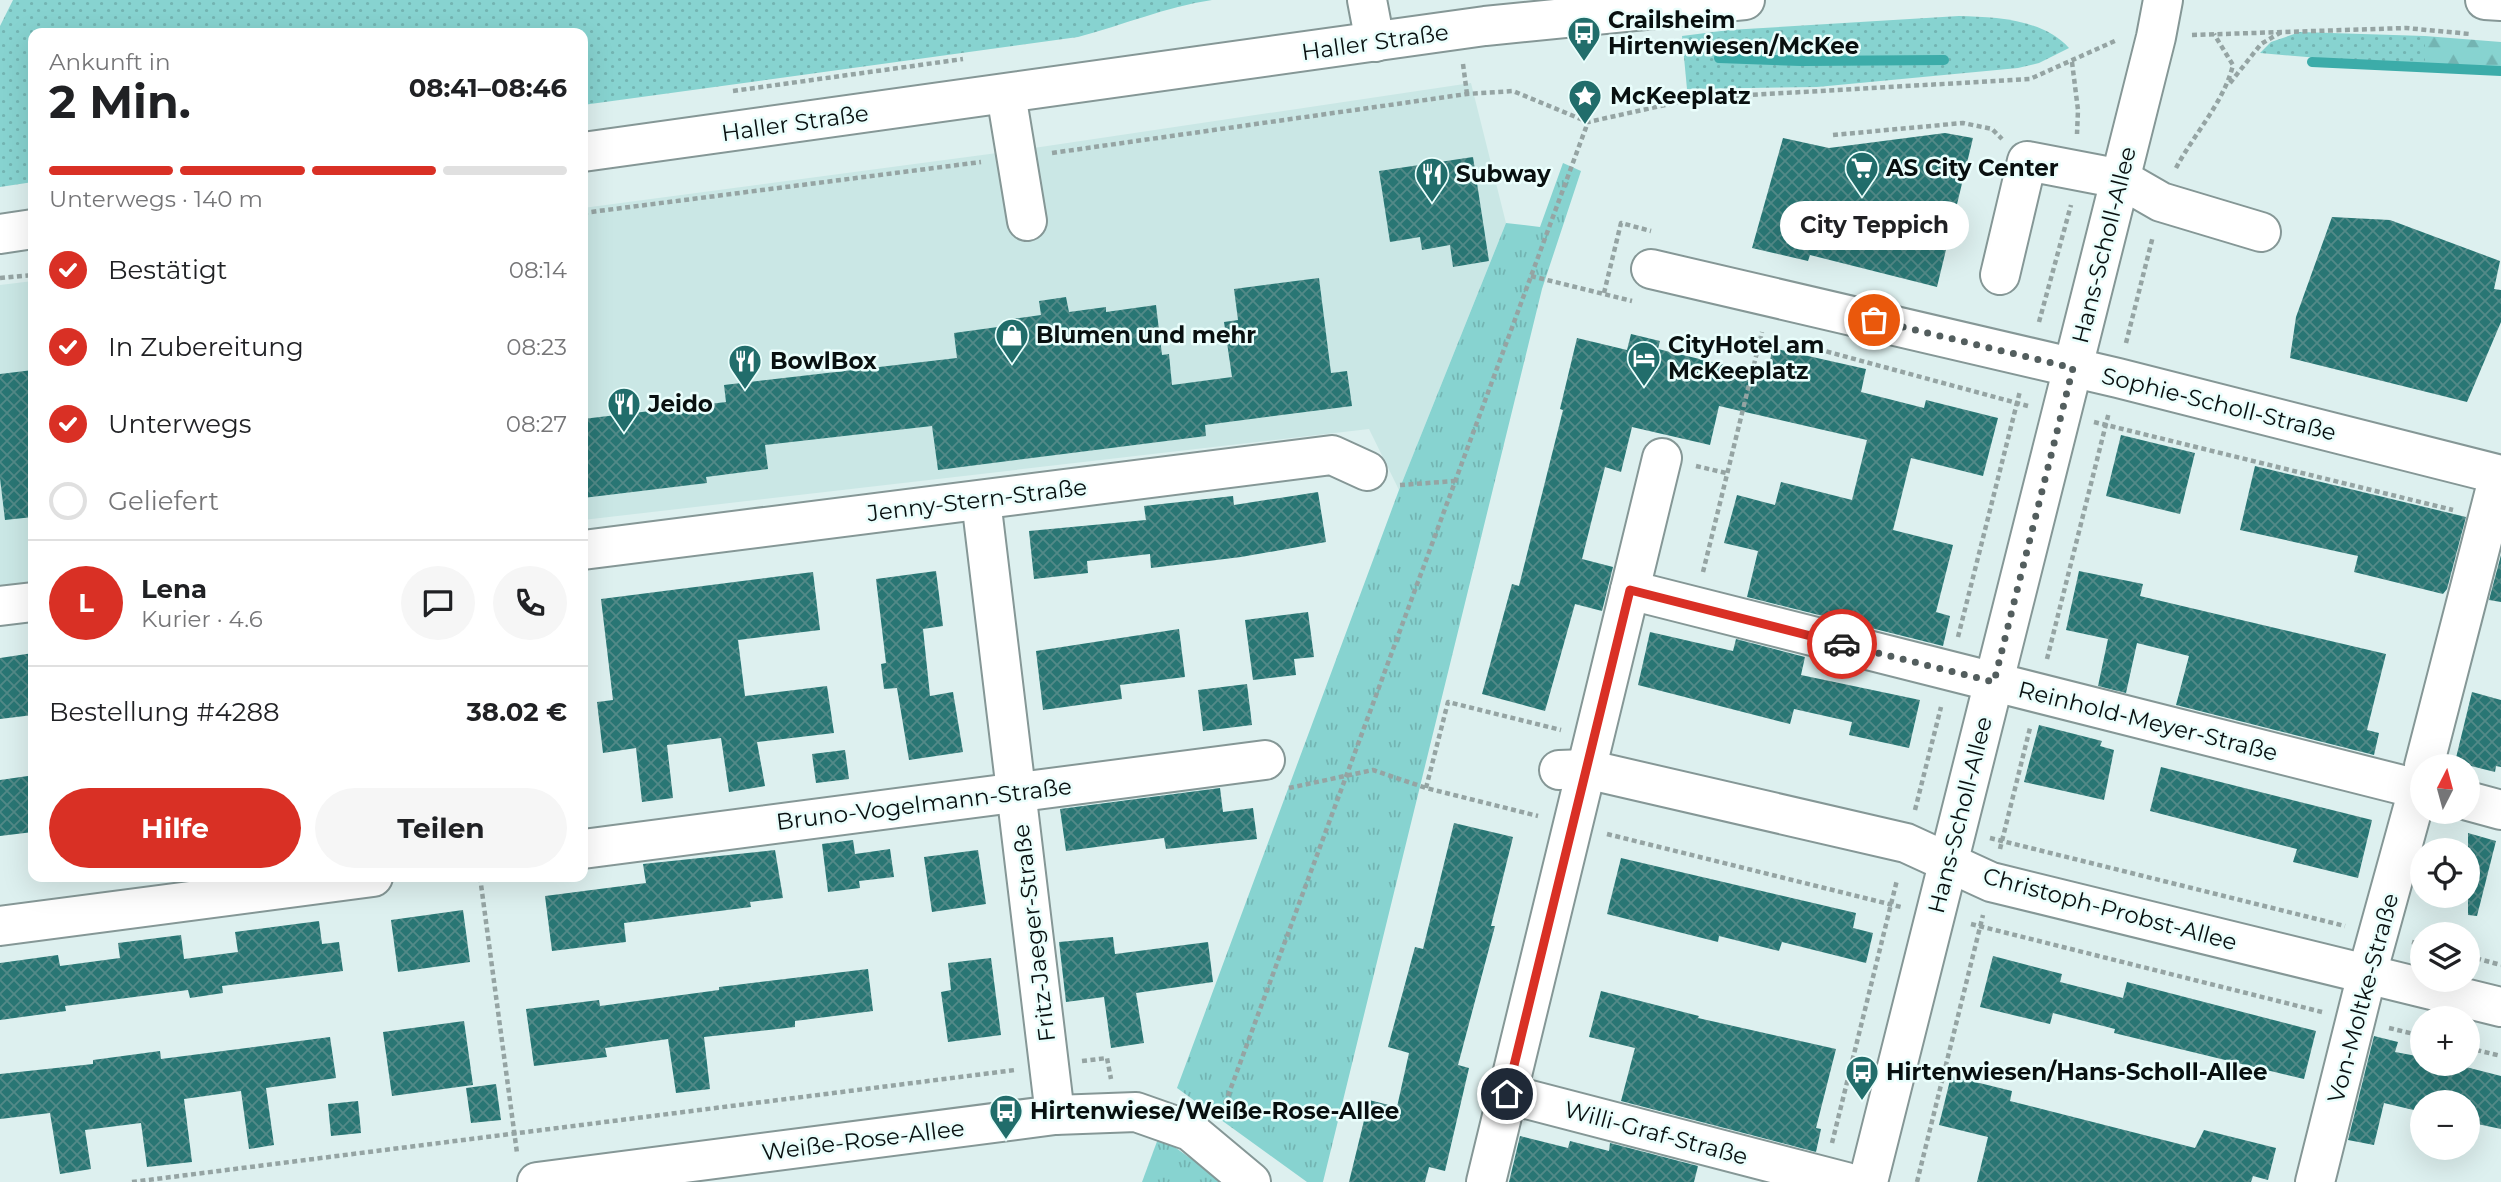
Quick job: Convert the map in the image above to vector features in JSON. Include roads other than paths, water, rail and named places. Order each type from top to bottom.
[{"type":"street","points":[[1367,0],[1375,42]]},
{"type":"street","name":"Haller Straße","points":[[588,151],[1485,26],[1745,0]]},
{"type":"street","name":"Hans-Scholl-Allee","points":[[1868,1182],[2157,37],[2163,0]]},
{"type":"street","points":[[2480,17],[2501,1]]},
{"type":"street","points":[[1006,93],[1027,221]]},
{"type":"street","points":[[2000,275],[2026,146],[2075,171],[2121,179],[2161,202],[2261,232]]},
{"type":"street","points":[[0,234],[28,230]]},
{"type":"street","name":"Sophie-Scholl-Straße","points":[[1651,269],[2118,377],[2500,475]]},
{"type":"street","name":"Jenny-Stern-Straße","points":[[588,549],[1332,455],[1367,471]]},
{"type":"street","points":[[1486,1182],[1573,825],[1573,770],[1630,590],[1662,458]]},
{"type":"street","name":"Von-Moltke-Straße","points":[[2429,754],[2500,475]]},
{"type":"street","name":"Fritz-Jaeger-Straße","points":[[981,500],[1055,1115]]},
{"type":"street","name":"Reinhold-Meyer-Straße","points":[[1630,590],[2039,694],[2410,777]]},
{"type":"street","points":[[0,606],[28,603]]},
{"type":"street","name":"Bruno-Vogelmann-Straße","points":[[588,848],[1265,760]]},
{"type":"street","name":"Christoph-Probst-Allee","points":[[1573,770],[1906,844],[1992,882],[2501,1007]]},
{"type":"street","points":[[2480,805],[2501,810]]},
{"type":"street","name":"Von-Moltke-Straße","points":[[2315,1182],[2367,974],[2410,822]]},
{"type":"street","points":[[0,926],[335,882]]},
{"type":"street","name":"Willi-Graf-Straße","points":[[1507,1094],[1835,1179]]},
{"type":"street","name":"Weiße-Rose-Allee","points":[[527,1170],[721,1170],[1055,1115],[1136,1112],[1190,1130],[1251,1182]]},
{"type":"waterway","points":[[1719,58],[1801,61],[1944,60]]},
{"type":"waterway","points":[[2312,62],[2501,71]]},
{"type":"place","name":"Crailsheim Hirtenwiesen/McKee","points":[[1584,63]]},
{"type":"place","name":"McKeeplatz","points":[[1585,126]]},
{"type":"place","name":"AS City Center","points":[[1862,198]]},
{"type":"place","name":"Subway","points":[[1432,204]]},
{"type":"place","name":"City Teppich","points":[[1874,320]]},
{"type":"place","name":"Blumen und mehr","points":[[1012,365]]},
{"type":"place","name":"CityHotel am McKeeplatz","points":[[1644,388]]},
{"type":"place","name":"BowlBox","points":[[745,391]]},
{"type":"place","name":"Jeido","points":[[624,434]]},
{"type":"place","name":"Hirtenwiesen/Hans-Scholl-Allee","points":[[1862,1102]]},
{"type":"place","name":"Hirtenwiese/Weiße-Rose-Allee","points":[[1006,1141]]}]
